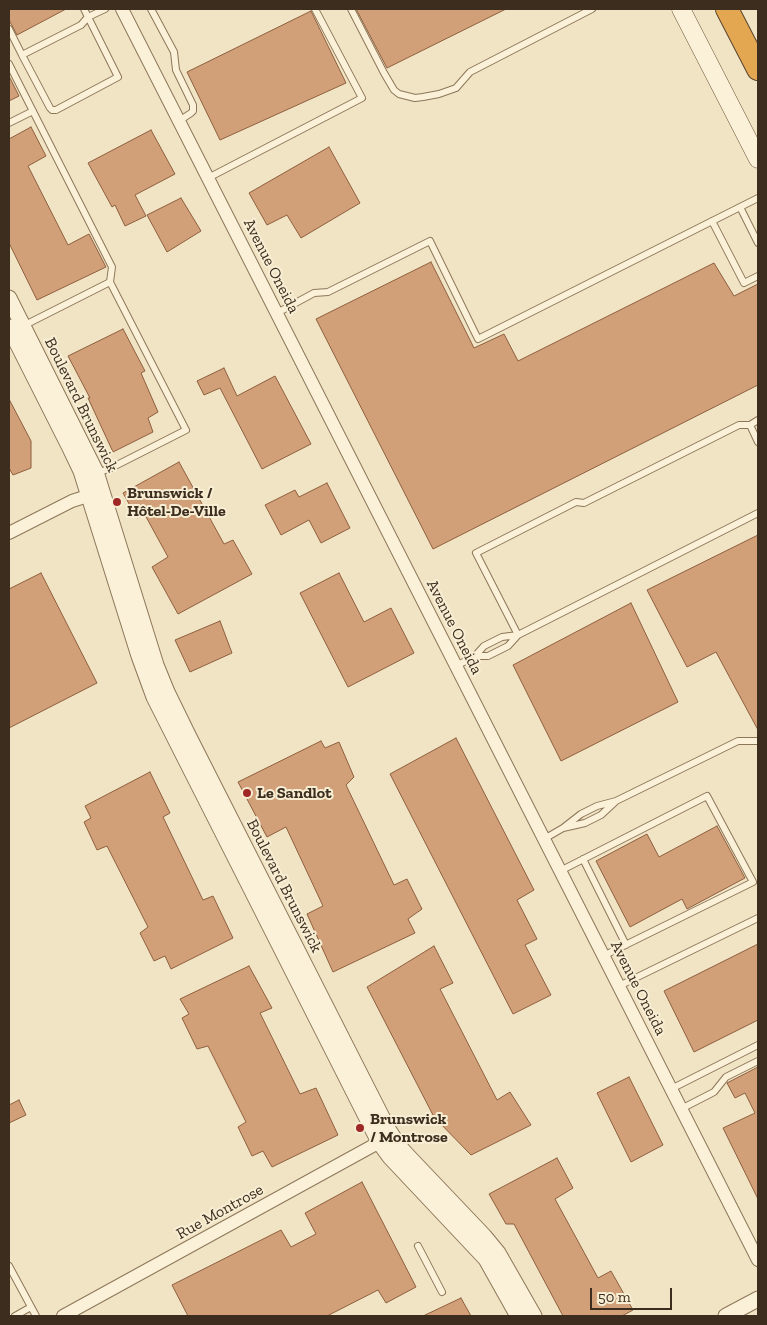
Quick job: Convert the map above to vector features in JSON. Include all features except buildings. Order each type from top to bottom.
[{"type":"highway","points":[[727,9],[758,69]]},
{"type":"main road","points":[[681,9],[758,160]]},
{"type":"street","name":"Avenue Oneida","points":[[122,9],[758,1260]]},
{"type":"street","name":"Boulevard Brunswick","points":[[9,298],[16,327],[81,471],[96,493]]},
{"type":"street","name":"Boulevard Brunswick","points":[[16,327],[97,473],[96,493],[137,651],[154,697],[385,1139],[390,1157],[486,1259],[518,1316]]},
{"type":"street","points":[[9,533],[72,501],[96,493]]},
{"type":"street","name":"Boulevard Brunswick","points":[[385,1139],[406,1154],[484,1236],[498,1253],[534,1316]]},
{"type":"street","name":"Rue Montrose","points":[[65,1316],[385,1139]]},
{"type":"street","points":[[726,1316],[758,1299]]},
{"type":"lane","points":[[9,29],[50,108],[56,110],[118,77],[84,9]]},
{"type":"lane","points":[[22,55],[81,25],[88,18],[105,9]]},
{"type":"lane","points":[[151,9],[174,52],[176,70],[193,105],[193,111],[179,121]]},
{"type":"lane","points":[[208,178],[362,98],[315,9]]},
{"type":"lane","points":[[351,9],[389,83],[399,94],[415,98],[439,94],[456,88],[470,72],[592,9]]},
{"type":"lane","points":[[9,64],[112,267],[110,282],[186,430],[111,468],[97,473]]},
{"type":"lane","points":[[9,123],[32,111]]},
{"type":"lane","points":[[276,313],[314,293],[328,292],[430,241],[478,339],[758,198]]},
{"type":"lane","points":[[740,207],[758,243]]},
{"type":"lane","points":[[712,221],[744,284],[758,276]]},
{"type":"lane","points":[[16,327],[110,282]]},
{"type":"lane","points":[[518,635],[476,553],[576,502],[584,503],[739,425],[750,425],[758,420]]},
{"type":"lane","points":[[750,425],[758,442]]},
{"type":"lane","points":[[456,666],[476,656],[484,646],[502,637],[518,635],[758,513]]},
{"type":"lane","points":[[476,656],[488,656],[508,646],[518,635]]},
{"type":"lane","points":[[544,839],[563,828],[585,823],[601,815],[616,801],[738,740],[758,741]]},
{"type":"lane","points":[[560,871],[707,796],[753,882],[604,956]]},
{"type":"lane","points":[[583,859],[626,945]]},
{"type":"lane","points":[[619,986],[758,918]]},
{"type":"lane","points":[[671,1089],[758,1045]]},
{"type":"lane","points":[[682,1109],[714,1092],[726,1077],[758,1061]]},
{"type":"lane","points":[[418,1246],[442,1292]]},
{"type":"lane","points":[[9,1266],[36,1316]]},
{"type":"lane","points":[[15,1316],[31,1308]]},
{"type":"place","name":"Brunswick / Hôtel-De-Ville","points":[[117,502]]},
{"type":"place","name":"Le Sandlot","points":[[247,793]]},
{"type":"place","name":"Brunswick / Montrose","points":[[360,1128]]}]
